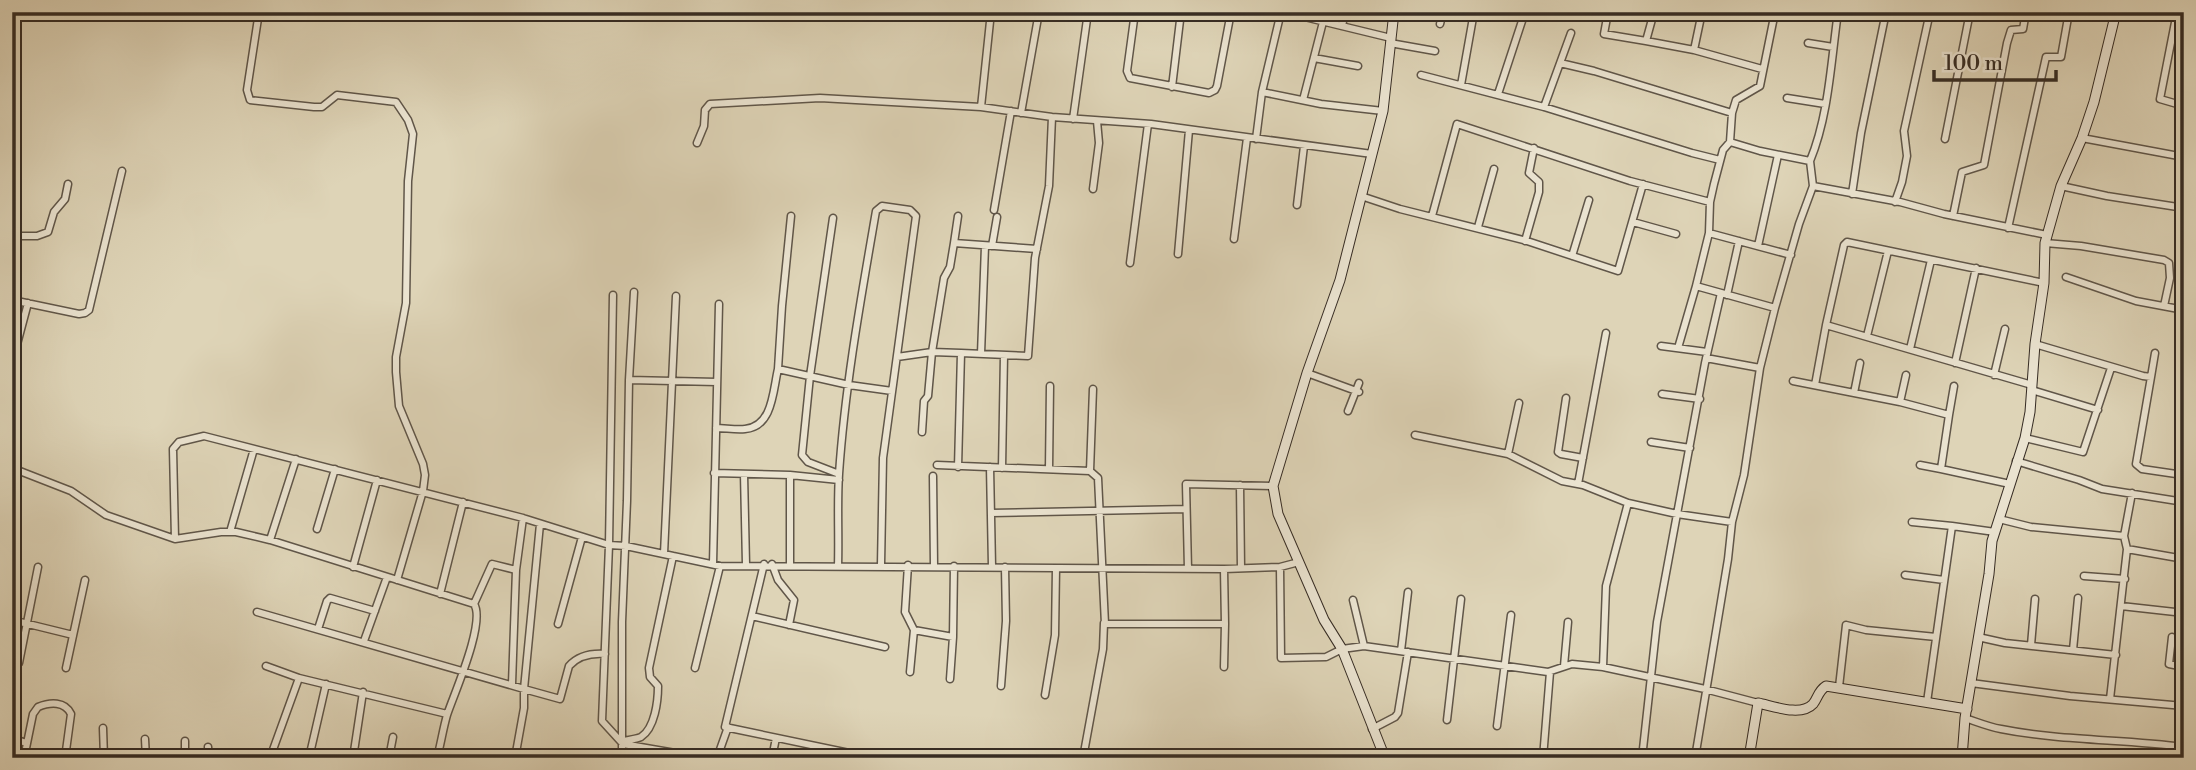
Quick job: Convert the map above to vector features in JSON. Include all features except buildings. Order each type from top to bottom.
[{"type":"street","points":[[258,12],[247,90],[250,100],[322,107],[337,95],[390,100],[400,107],[411,127],[413,141],[408,181],[406,303],[396,357],[396,372],[399,406],[425,475],[423,491],[397,580]]},
{"type":"street","points":[[981,107],[991,12]]},
{"type":"street","points":[[1021,113],[1039,12]]},
{"type":"street","points":[[1073,119],[1088,12]]},
{"type":"street","points":[[1135,12],[1128,75],[1133,80],[1209,93],[1215,90],[1231,12]]},
{"type":"street","points":[[1172,87],[1181,12]]},
{"type":"street","points":[[1342,26],[1345,12]]},
{"type":"street","points":[[1385,758],[1342,649],[1324,620],[1278,514],[1273,486],[1307,373],[1340,280],[1382,111],[1394,12]]},
{"type":"street","points":[[1440,24],[1443,12]]},
{"type":"street","points":[[1461,85],[1474,12]]},
{"type":"street","points":[[1608,12],[1604,34],[1693,50],[1762,69]]},
{"type":"street","points":[[1646,41],[1654,12]]},
{"type":"street","points":[[1693,50],[1702,12]]},
{"type":"street","points":[[1678,348],[1709,233],[1710,202],[1720,160],[1723,150],[1730,142],[1732,113],[1736,100],[1760,86],[1775,12]]},
{"type":"street","points":[[1695,758],[1704,689],[1728,559],[1732,522],[1744,475],[1760,368],[1799,224],[1813,186],[1811,160],[1817,146],[1825,104],[1838,12]]},
{"type":"street","points":[[1852,194],[1861,133],[1886,12]]},
{"type":"street","points":[[1895,202],[1907,156],[1904,131],[1930,12]]},
{"type":"street","points":[[1945,139],[1970,12]]},
{"type":"street","points":[[1953,216],[1962,172],[1984,165],[2007,43],[2011,30],[2023,29],[2026,12]]},
{"type":"street","points":[[2008,228],[2046,57],[2061,57],[2069,12]]},
{"type":"street","points":[[1962,758],[1966,713],[1995,533],[2031,412],[2046,239],[2061,186],[2094,102],[2116,12]]},
{"type":"street","points":[[2177,12],[2160,99],[2184,106]]},
{"type":"street","points":[[1255,139],[1262,92],[1287,13],[1435,51]]},
{"type":"street","points":[[1498,94],[1523,18]]},
{"type":"street","points":[[1303,100],[1323,22]]},
{"type":"street","points":[[1544,107],[1571,33]]},
{"type":"street","points":[[1808,43],[1833,47]]},
{"type":"street","points":[[1314,58],[1358,66]]},
{"type":"street","points":[[1560,63],[1732,113]]},
{"type":"street","points":[[1421,75],[1544,107],[1720,160]]},
{"type":"street","points":[[1262,92],[1382,111]]},
{"type":"street","points":[[697,143],[707,106],[820,98],[981,107],[1052,117],[1148,124],[1372,154]]},
{"type":"street","points":[[1787,98],[1825,104]]},
{"type":"street","points":[[981,354],[989,246],[1011,111]]},
{"type":"street","points":[[897,357],[932,352],[1028,356],[1029,318],[1037,248],[1049,186],[1052,117]]},
{"type":"street","points":[[1093,189],[1099,143],[1097,121]]},
{"type":"street","points":[[1130,263],[1148,124]]},
{"type":"street","points":[[1432,216],[1457,124],[1643,184],[1710,202]]},
{"type":"street","points":[[1178,254],[1189,130]]},
{"type":"street","points":[[1234,239],[1247,138]]},
{"type":"street","points":[[2082,138],[2184,157]]},
{"type":"street","points":[[1730,142],[1778,155],[1811,160]]},
{"type":"street","points":[[1297,205],[1304,146]]},
{"type":"street","points":[[1525,241],[1539,192],[1539,181],[1529,173],[1534,148]]},
{"type":"street","points":[[1758,246],[1778,155]]},
{"type":"street","points":[[1478,228],[1494,169]]},
{"type":"street","points":[[12,300],[79,314],[89,310],[122,171]]},
{"type":"street","points":[[12,236],[37,236],[48,232],[54,212],[65,200],[68,184]]},
{"type":"street","points":[[1361,196],[1400,209],[1525,241],[1618,271],[1643,184]]},
{"type":"street","points":[[1813,186],[1895,202],[2046,239],[2164,260],[2169,263],[2170,278],[2164,306]]},
{"type":"street","points":[[2061,186],[2184,208]]},
{"type":"street","points":[[1572,256],[1588,200]]},
{"type":"street","points":[[838,566],[839,477],[849,385],[876,211],[882,206],[909,210],[916,216],[883,458],[881,565]]},
{"type":"street","points":[[716,428],[748,429],[762,422],[768,411],[778,369],[792,216]]},
{"type":"street","points":[[922,432],[944,278],[950,267],[958,216]]},
{"type":"street","points":[[833,218],[810,376],[802,455],[808,462],[839,477]]},
{"type":"street","points":[[1633,222],[1676,234]]},
{"type":"street","points":[[1709,233],[1791,255]]},
{"type":"street","points":[[1642,758],[1657,622],[1677,514],[1707,355],[1739,241]]},
{"type":"street","points":[[1815,385],[1845,242],[2044,283]]},
{"type":"street","points":[[954,243],[1037,248]]},
{"type":"street","points":[[1867,336],[1888,251]]},
{"type":"street","points":[[1910,349],[1931,260]]},
{"type":"street","points":[[1955,363],[1976,268]]},
{"type":"street","points":[[2066,277],[2136,301],[2184,310]]},
{"type":"street","points":[[1696,286],[1775,308]]},
{"type":"street","points":[[622,758],[622,622],[634,292]]},
{"type":"street","points":[[614,295],[602,721],[623,742],[664,755],[704,758]]},
{"type":"street","points":[[664,554],[676,296]]},
{"type":"street","points":[[12,363],[28,303]]},
{"type":"street","points":[[695,668],[717,565],[714,473],[719,304]]},
{"type":"street","points":[[1826,324],[2098,410]]},
{"type":"street","points":[[1994,375],[2004,329]]},
{"type":"street","points":[[1578,484],[1606,333]]},
{"type":"street","points":[[2035,344],[2111,368],[2151,377]]},
{"type":"street","points":[[1661,346],[1760,368]]},
{"type":"street","points":[[958,467],[961,353]]},
{"type":"street","points":[[2016,461],[2102,489],[2181,502],[2184,476],[2141,469],[2136,464],[2155,353]]},
{"type":"street","points":[[1002,468],[1004,355]]},
{"type":"street","points":[[1854,393],[1860,363]]},
{"type":"street","points":[[2025,438],[2083,452],[2111,368]]},
{"type":"street","points":[[778,369],[849,385],[892,391]]},
{"type":"street","points":[[1307,373],[1357,391]]},
{"type":"street","points":[[1900,402],[1906,375]]},
{"type":"street","points":[[629,380],[717,382]]},
{"type":"street","points":[[1793,381],[1900,402],[1950,415]]},
{"type":"street","points":[[1348,411],[1359,383]]},
{"type":"street","points":[[1049,469],[1051,386]]},
{"type":"street","points":[[1941,469],[1954,387]]},
{"type":"street","points":[[1090,471],[1093,389]]},
{"type":"street","points":[[1662,394],[1700,399]]},
{"type":"street","points":[[1566,398],[1558,452],[1583,458]]},
{"type":"street","points":[[1508,454],[1519,403]]},
{"type":"street","points":[[1415,435],[1508,454],[1562,481],[1578,484],[1628,503],[1732,522]]},
{"type":"street","points":[[175,539],[174,446],[204,436],[423,491],[609,545],[626,546],[717,565],[1224,569],[1280,567],[1299,562]]},
{"type":"street","points":[[1651,442],[1690,448]]},
{"type":"street","points":[[230,532],[254,449]]},
{"type":"street","points":[[270,540],[296,459]]},
{"type":"street","points":[[937,465],[1090,471],[1098,478],[1104,649],[1083,758]]},
{"type":"street","points":[[1920,465],[2010,484]]},
{"type":"street","points":[[990,467],[992,566]]},
{"type":"street","points":[[12,468],[72,491],[106,515],[175,539],[230,532],[270,540],[474,604],[477,608],[477,620],[464,672],[447,714],[437,758]]},
{"type":"street","points":[[317,529],[335,469]]},
{"type":"street","points":[[714,473],[839,477]]},
{"type":"street","points":[[744,474],[746,564]]},
{"type":"street","points":[[790,475],[790,564]]},
{"type":"street","points":[[933,476],[934,566]]},
{"type":"street","points":[[353,567],[377,480]]},
{"type":"street","points":[[1188,569],[1186,484],[1273,486]]},
{"type":"street","points":[[1240,485],[1241,568]]},
{"type":"street","points":[[2110,699],[2127,549],[2124,536],[2132,493]]},
{"type":"street","points":[[440,594],[463,502]]},
{"type":"street","points":[[1603,667],[1606,586],[1628,503]]},
{"type":"street","points":[[991,513],[1186,509]]},
{"type":"street","points":[[512,684],[516,570],[523,518]]},
{"type":"street","points":[[1999,519],[2031,527],[2124,536]]},
{"type":"street","points":[[1912,522],[1995,533]]},
{"type":"street","points":[[515,758],[524,708],[540,524]]},
{"type":"street","points":[[1927,702],[1952,526]]},
{"type":"street","points":[[558,624],[582,537]]},
{"type":"street","points":[[2127,549],[2184,559]]},
{"type":"street","points":[[623,742],[641,737],[650,727],[654,713],[658,686],[650,677],[649,667],[673,556]]},
{"type":"street","points":[[474,604],[492,564],[516,570]]},
{"type":"street","points":[[717,758],[727,727],[725,726],[764,564]]},
{"type":"street","points":[[772,564],[778,580],[794,600],[789,625]]},
{"type":"street","points":[[908,565],[905,612],[914,630],[910,672]]},
{"type":"street","points":[[950,679],[954,566]]},
{"type":"street","points":[[19,663],[38,567]]},
{"type":"street","points":[[1001,686],[1006,621],[1005,567]]},
{"type":"street","points":[[1280,567],[1281,657],[1326,657],[1342,649],[1364,646],[1550,672],[1564,666],[1603,667],[1798,711],[1808,709],[1815,703],[1826,686],[1839,687],[1927,702],[1966,713],[2000,729],[2065,738],[2133,740],[2184,747]]},
{"type":"street","points":[[1045,695],[1055,635],[1055,568]]},
{"type":"street","points":[[1224,569],[1224,667]]},
{"type":"street","points":[[1905,575],[1944,580]]},
{"type":"street","points":[[2084,576],[2124,579]]},
{"type":"street","points":[[364,641],[387,577]]},
{"type":"street","points":[[66,667],[85,580]]},
{"type":"street","points":[[1372,729],[1395,718],[1398,713],[1408,592]]},
{"type":"street","points":[[318,629],[327,601],[331,598],[375,611]]},
{"type":"street","points":[[2073,650],[2078,598]]},
{"type":"street","points":[[1447,720],[1461,599]]},
{"type":"street","points":[[2031,645],[2035,599]]},
{"type":"street","points":[[1353,600],[1364,646]]},
{"type":"street","points":[[2121,606],[2184,613]]},
{"type":"street","points":[[257,611],[560,699],[572,662],[589,654],[605,654]]},
{"type":"street","points":[[1497,726],[1511,615]]},
{"type":"street","points":[[752,616],[885,647]]},
{"type":"street","points":[[12,620],[73,635]]},
{"type":"street","points":[[1105,621],[1105,624],[1225,624]]},
{"type":"street","points":[[1564,666],[1567,622]]},
{"type":"street","points":[[1839,687],[1846,625],[1936,638]]},
{"type":"street","points":[[914,630],[953,637]]},
{"type":"street","points":[[1978,637],[2005,643],[2116,654]]},
{"type":"street","points":[[2172,637],[2169,664],[2184,667]]},
{"type":"street","points":[[266,666],[299,678],[447,714]]},
{"type":"street","points":[[1543,758],[1550,672]]},
{"type":"street","points":[[270,758],[299,678]]},
{"type":"street","points":[[1972,683],[2184,706]]},
{"type":"street","points":[[309,758],[326,684]]},
{"type":"street","points":[[353,758],[363,692]]},
{"type":"street","points":[[24,758],[33,714],[38,707],[54,703],[63,705],[72,714],[65,758]]},
{"type":"street","points":[[1749,758],[1758,703]]},
{"type":"street","points":[[727,727],[873,758]]},
{"type":"street","points":[[103,728],[104,758]]},
{"type":"street","points":[[389,758],[393,737]]},
{"type":"street","points":[[12,738],[26,743]]},
{"type":"street","points":[[772,758],[776,738]]},
{"type":"street","points":[[145,739],[146,758]]},
{"type":"street","points":[[185,741],[185,758]]},
{"type":"street","points":[[208,747],[209,758]]}]
